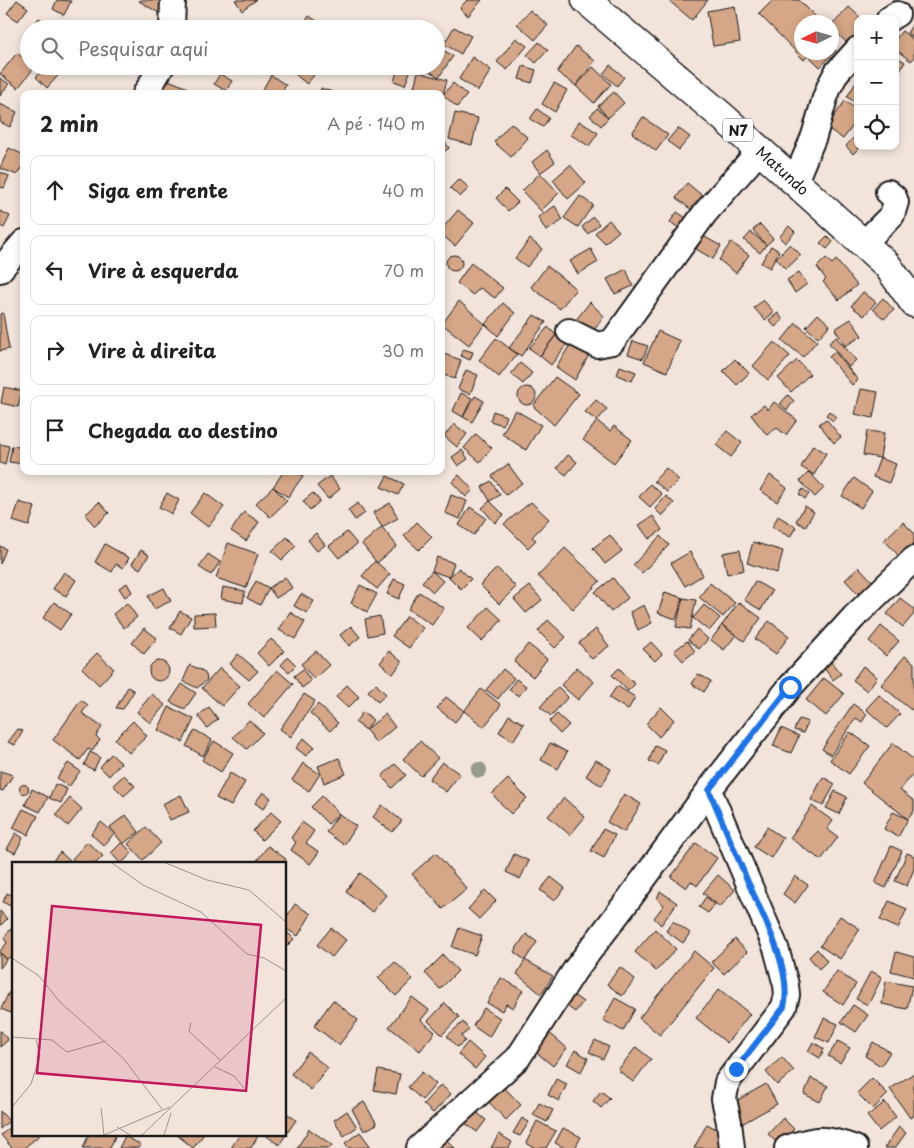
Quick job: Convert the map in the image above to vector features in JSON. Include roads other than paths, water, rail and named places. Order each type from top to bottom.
[{"type":"main road","name":"Matundo","points":[[586,0],[760,150],[887,264]]},
{"type":"main road","name":"N7","points":[[887,264],[914,276]]},
{"type":"main road","name":"N7","points":[[887,264],[914,303]]},
{"type":"street","points":[[172,20],[173,0]]},
{"type":"street","points":[[795,181],[814,136],[830,85],[837,72],[854,53]]},
{"type":"street","points":[[147,90],[157,75]]},
{"type":"street","points":[[569,331],[597,345],[612,342],[705,213],[760,150]]},
{"type":"street","points":[[863,244],[892,215],[896,202],[894,197],[888,192]]},
{"type":"street","points":[[0,270],[20,247]]},
{"type":"street","points":[[419,1148],[518,1058],[575,970],[630,899],[709,790],[790,687],[854,617],[914,559]]},
{"type":"street","points":[[709,790],[776,948],[787,996],[784,1007],[727,1082],[724,1099],[730,1122],[732,1148]]},
{"type":"street","points":[[787,1148],[809,1140],[821,1139],[835,1141],[855,1148]]}]
